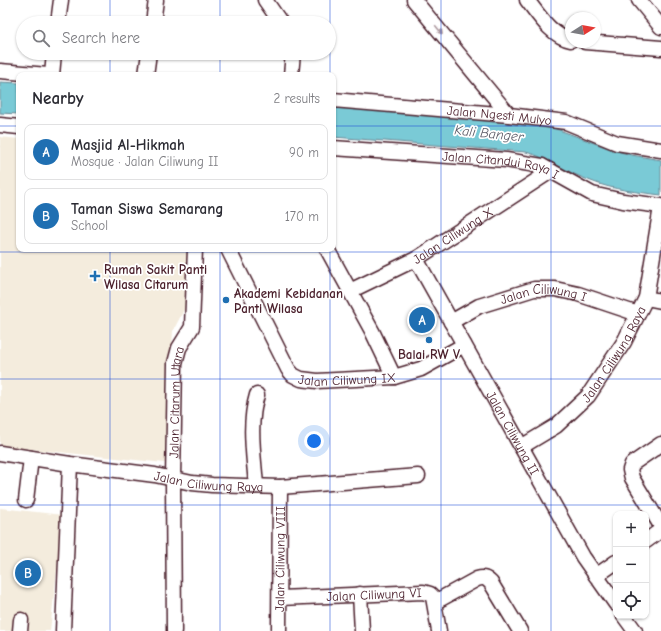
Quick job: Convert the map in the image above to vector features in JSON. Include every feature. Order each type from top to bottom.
[{"type":"street","points":[[59,16],[61,0]]},
{"type":"street","points":[[153,16],[156,0]]},
{"type":"street","points":[[264,0],[276,16]]},
{"type":"street","points":[[414,0],[509,115]]},
{"type":"street","points":[[526,0],[558,36],[565,38]]},
{"type":"street","points":[[639,0],[661,27]]},
{"type":"street","points":[[601,43],[661,48]]},
{"type":"street","points":[[52,72],[53,60]]},
{"type":"street","points":[[146,72],[148,60]]},
{"type":"street","points":[[292,72],[293,60]]},
{"type":"street","points":[[0,71],[16,72]]},
{"type":"street","name":"Jalan Ngesti Mulyo","points":[[336,100],[509,115],[566,122],[617,143],[661,150]]},
{"type":"street","points":[[0,125],[16,127]]},
{"type":"street","name":"Jalan Citandui Raya I","points":[[336,148],[506,160],[542,166],[592,194],[661,207]]},
{"type":"street","name":"Jalan Ciliwung X","points":[[350,291],[416,259],[551,171]]},
{"type":"street","name":"Jalan Ciliwung Raya","points":[[521,447],[556,426],[588,396],[624,342],[646,298],[661,207]]},
{"type":"street","name":"Jalan Citarum Utara","points":[[174,631],[173,479],[175,363],[177,352],[192,327],[196,252]]},
{"type":"street","name":"Jalan Ciliwung IX","points":[[230,252],[288,369],[293,375],[301,379],[318,381],[394,377],[421,369],[464,345]]},
{"type":"street","points":[[329,252],[372,331],[394,377]]},
{"type":"street","name":"Jalan Ciliwung II","points":[[416,259],[583,556],[613,600]]},
{"type":"street","name":"Jalan Ciliwung I","points":[[451,322],[479,306],[534,289],[556,289],[578,294],[638,314]]},
{"type":"street","points":[[646,298],[661,301]]},
{"type":"street","points":[[256,486],[251,432],[254,405],[257,395]]},
{"type":"street","points":[[661,444],[632,464],[630,470],[632,478],[661,526]]},
{"type":"street","name":"Jalan Ciliwung Raya","points":[[0,453],[155,475],[192,483],[212,485],[280,487],[418,476]]},
{"type":"street","points":[[26,500],[31,458]]},
{"type":"street","points":[[63,631],[70,464]]},
{"type":"street","name":"Jalan Ciliwung VIII","points":[[279,631],[280,487]]},
{"type":"street","points":[[649,539],[661,530]]},
{"type":"street","points":[[596,576],[613,564]]},
{"type":"street","points":[[435,602],[477,579],[487,579],[520,631]]},
{"type":"street","name":"Jalan Ciliwung VI","points":[[280,598],[423,592],[430,594],[433,597],[439,631]]},
{"type":"street","points":[[360,594],[362,631]]},
{"type":"street","points":[[626,619],[635,631]]},
{"type":"shaded area","name":"Rumah Sakit Panti Wilasa Citarum","points":[[0,137],[16,139],[16,252],[193,252],[188,302],[173,331],[165,463],[0,446]]},
{"type":"shaded area","points":[[0,508],[63,515],[50,631],[0,631]]},
{"type":"water","points":[[0,82],[16,83],[16,114],[0,113]]},
{"type":"water","name":"Kali Banger","points":[[336,107],[514,120],[551,127],[613,150],[631,155],[661,160],[661,195],[608,187],[583,178],[543,158],[526,152],[336,137]]},
{"type":"place","name":"Rumah Sakit Panti Wilasa Citarum","points":[[95,276]]},
{"type":"place","name":"Akademi Kebidanan Panti Wilasa","points":[[226,300]]},
{"type":"place","name":"Masjid Al-Hikmah","points":[[422,320]]},
{"type":"place","name":"Balai RW V","points":[[429,340]]},
{"type":"place","name":"Taman Siswa Semarang","points":[[28,573]]}]
